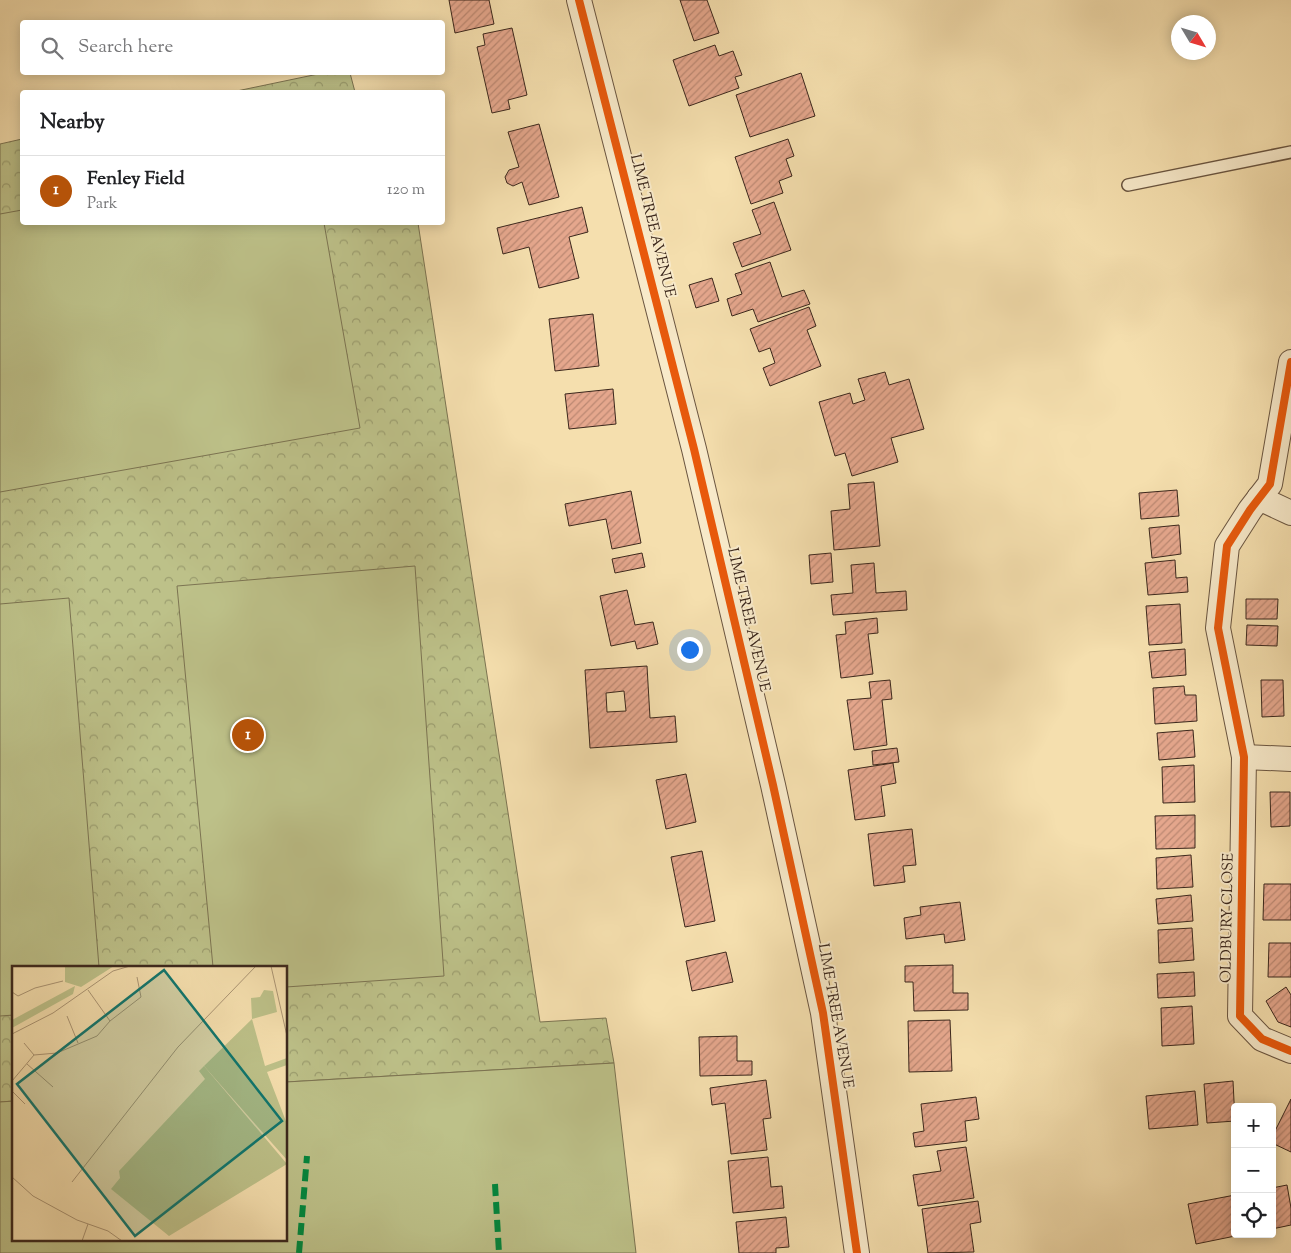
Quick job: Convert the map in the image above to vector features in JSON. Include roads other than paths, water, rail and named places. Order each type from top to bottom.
[{"type":"street","name":"LIME TREE AVENUE","points":[[579,0],[696,459],[773,785],[823,1013],[858,1253]]},
{"type":"street","name":"OLDBURY CLOSE","points":[[1291,362],[1270,484],[1227,546],[1218,628],[1244,757],[1240,1016],[1262,1039],[1291,1051]]},
{"type":"street","points":[[1259,498],[1291,513]]},
{"type":"street","points":[[1244,757],[1291,759]]},
{"type":"lane","points":[[1128,185],[1291,152]]},
{"type":"place","name":"Fenley Field","points":[[248,735]]}]
